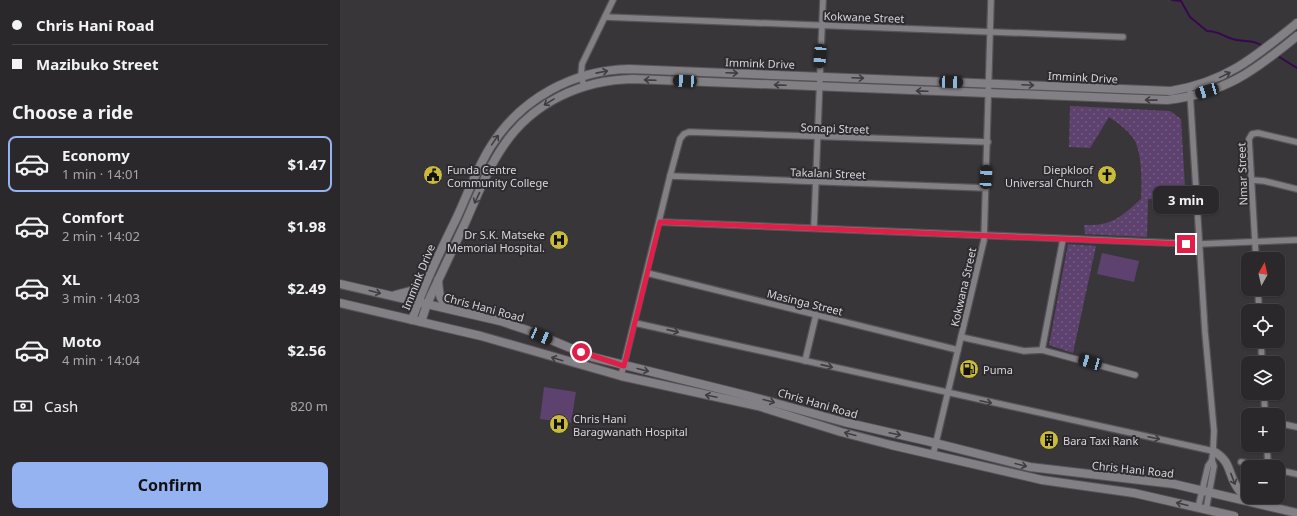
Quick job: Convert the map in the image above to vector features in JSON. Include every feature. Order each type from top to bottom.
[{"type":"main road","name":"Immink Drive","points":[[416,321],[418,302],[428,277],[476,174],[497,138],[518,113],[536,99],[558,86],[581,76],[609,70],[629,69],[1189,92],[1239,68],[1297,23]]},
{"type":"main road","name":"Immink Drive","points":[[416,321],[427,304],[486,178],[504,144],[523,122],[536,111],[560,96],[584,86],[611,80],[634,79],[1153,100],[1234,81],[1249,73],[1296,37]]},
{"type":"main road","points":[[391,295],[418,288],[428,277]]},
{"type":"main road","points":[[438,280],[439,294],[442,301],[454,311]]},
{"type":"main road","name":"Chris Hani Road","points":[[340,284],[500,321],[527,330],[592,357],[760,398],[828,419],[936,443],[1041,469],[1174,484],[1241,499]]},
{"type":"main road","name":"Chris Hani Road","points":[[340,303],[481,336],[621,376],[758,406],[841,432],[933,455],[1055,483],[1134,493],[1234,516]]},
{"type":"main road","points":[[936,443],[938,449],[942,452],[979,465]]},
{"type":"main road","points":[[1213,451],[1226,460],[1241,492]]},
{"type":"main road","name":"Chris Hani Road","points":[[1262,504],[1297,513]]},
{"type":"street","points":[[584,86],[581,76],[582,64],[613,0]]},
{"type":"street","points":[[814,227],[823,0]]},
{"type":"street","name":"Kokwana Street","points":[[933,455],[984,235],[988,142],[991,0]]},
{"type":"street","name":"Kokwane Street","points":[[605,17],[1123,37]]},
{"type":"street","points":[[1189,92],[1199,244],[1214,431],[1212,460],[1208,466],[1206,510]]},
{"type":"street","name":"Sonapi Street","points":[[670,176],[682,136],[689,132],[988,142]]},
{"type":"street","name":"Nmar Street","points":[[1256,252],[1249,138],[1252,134],[1258,133],[1297,142]]},
{"type":"street","points":[[621,376],[660,222],[670,176]]},
{"type":"street","name":"Takalani Street","points":[[670,176],[986,188]]},
{"type":"street","points":[[1252,180],[1264,181],[1297,189]]},
{"type":"street","points":[[660,222],[814,227],[1199,244],[1297,240]]},
{"type":"street","points":[[1042,350],[1063,239]]},
{"type":"street","name":"Masinga Street","points":[[647,273],[958,350]]},
{"type":"street","points":[[805,360],[816,315]]},
{"type":"street","points":[[635,322],[1213,451]]},
{"type":"street","points":[[961,338],[1024,351],[1042,350],[1135,374]]},
{"type":"street","points":[[1285,423],[1297,426]]},
{"type":"street","points":[[1285,471],[1297,474]]},
{"type":"street","points":[[1198,508],[1206,492]]},
{"type":"shaded area","points":[[1070,106],[1170,111],[1181,119],[1185,187],[1192,188],[1193,200],[1148,199],[1147,237],[1085,234],[1084,225],[1102,224],[1116,219],[1128,211],[1141,199],[1140,163],[1138,149],[1134,139],[1124,128],[1109,117],[1090,148],[1069,147]]},
{"type":"shaded area","points":[[1068,244],[1096,246],[1073,353],[1049,345]]},
{"type":"shaded area","points":[[1102,253],[1139,261],[1134,282],[1097,274]]},
{"type":"shaded area","points":[[544,387],[576,392],[571,423],[540,419]]},
{"type":"waterway","points":[[1172,0],[1181,1],[1190,17],[1207,31],[1215,32],[1241,41],[1254,42],[1264,47]]},
{"type":"waterway","points":[[1276,55],[1297,68]]},
{"type":"place","name":"Funda Centre Community College","points":[[433,175]]},
{"type":"place","name":"Diepkloof Universal Church","points":[[1107,175]]},
{"type":"place","name":"Dr S.K. Matseke Memorial Hospital.","points":[[559,240]]},
{"type":"place","name":"Puma","points":[[969,369]]},
{"type":"place","name":"Chris Hani Baragwanath Hospital","points":[[559,424]]},
{"type":"place","name":"Bara Taxi Rank","points":[[1049,440]]},
{"type":"route","points":[[581,352],[592,357],[624,366],[660,222],[814,227],[1186,244]]}]
